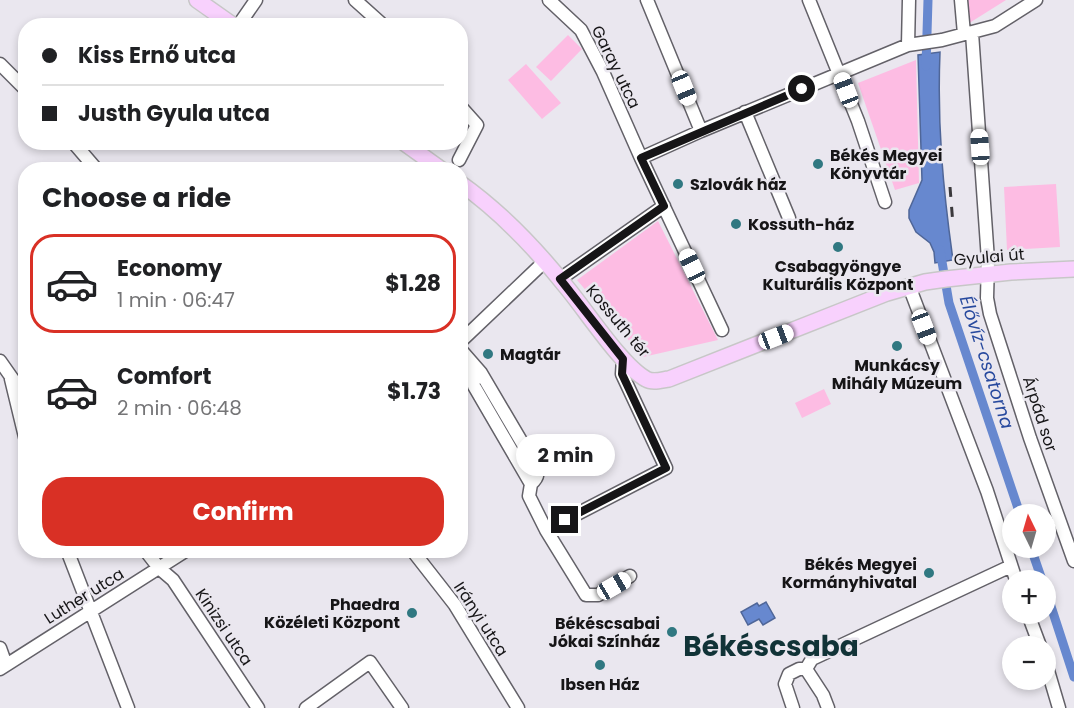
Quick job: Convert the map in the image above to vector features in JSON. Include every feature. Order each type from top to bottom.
[{"type":"main road","points":[[197,0],[224,18]]},
{"type":"main road","points":[[415,150],[432,162]]},
{"type":"main road","name":"Kossuth tér","points":[[468,189],[494,210],[560,279],[623,359],[638,373],[651,381],[669,379],[687,372]]},
{"type":"main road","name":"Gyulai út","points":[[687,372],[924,282],[1011,272],[1074,269]]},
{"type":"street","points":[[242,18],[256,0]]},
{"type":"street","points":[[355,0],[375,18]]},
{"type":"street","name":"Garay utca","points":[[549,0],[581,30],[603,72],[641,158]]},
{"type":"street","points":[[647,0],[702,131]]},
{"type":"street","points":[[809,0],[858,121],[885,202]]},
{"type":"street","points":[[909,0],[913,44]]},
{"type":"street","name":"Árpád sor","points":[[961,0],[968,34],[990,314],[1030,438],[1071,543],[1074,561]]},
{"type":"street","points":[[722,330],[641,158],[745,112],[913,44],[942,40],[995,26],[1036,0]]},
{"type":"street","points":[[0,64],[18,82]]},
{"type":"street","points":[[745,112],[789,218]]},
{"type":"street","points":[[468,115],[477,125],[468,142]]},
{"type":"street","points":[[81,150],[90,162]]},
{"type":"street","points":[[459,160],[464,150]]},
{"type":"street","name":"Kossuth tér","points":[[560,279],[664,206]]},
{"type":"street","points":[[468,334],[544,262]]},
{"type":"street","points":[[909,286],[987,491],[1012,570]]},
{"type":"street","points":[[468,358],[471,362],[474,386],[531,484],[529,496],[546,530],[586,595],[598,595],[630,576]]},
{"type":"street","points":[[546,530],[666,468],[622,374],[623,359]]},
{"type":"street","points":[[0,361],[18,388]]},
{"type":"street","points":[[11,379],[18,408]]},
{"type":"street","points":[[70,558],[128,708]]},
{"type":"street","name":"Kinizsi utca","points":[[151,558],[173,580],[258,708]]},
{"type":"street","name":"Luther utca","points":[[3,667],[175,558]]},
{"type":"street","name":"Irányi utca","points":[[418,558],[455,605],[518,708]]},
{"type":"street","points":[[806,669],[812,659],[1011,566]]},
{"type":"street","points":[[0,648],[3,667]]},
{"type":"street","points":[[306,708],[370,662],[402,708]]},
{"type":"street","points":[[793,708],[785,684],[789,674],[799,669],[806,669]]},
{"type":"street","points":[[806,669],[823,695],[828,708]]},
{"type":"street","points":[[1054,690],[1059,708]]},
{"type":"shaded area","points":[[962,0],[1006,0],[963,27]]},
{"type":"shaded area","points":[[568,35],[582,49],[551,81],[536,67]]},
{"type":"shaded area","points":[[916,60],[919,183],[895,190],[858,83]]},
{"type":"shaded area","points":[[526,64],[561,103],[542,119],[508,80]]},
{"type":"shaded area","points":[[1056,184],[1060,247],[1007,250],[1004,187]]},
{"type":"shaded area","points":[[658,221],[718,340],[643,357],[577,280]]},
{"type":"shaded area","points":[[824,389],[831,404],[802,418],[795,403]]},
{"type":"water","points":[[940,52],[939,105],[942,156],[953,260],[935,263],[930,243],[916,232],[909,218],[909,210],[922,180],[918,55]]},
{"type":"water","points":[[766,602],[775,618],[763,625],[759,619],[748,625],[741,612],[757,603],[759,606]]},
{"type":"waterway","name":"Élővíz-csatorna","points":[[926,66],[928,0]]},
{"type":"waterway","name":"Élővíz-csatorna","points":[[940,250],[949,303],[1017,504]]},
{"type":"waterway","name":"Élővíz-csatorna","points":[[1034,558],[1039,570]]},
{"type":"waterway","name":"Élővíz-csatorna","points":[[1056,622],[1074,677]]},
{"type":"railway","points":[[950,187],[953,225]]},
{"type":"place","name":"Békés Megyei Könyvtár","points":[[818,164]]},
{"type":"place","name":"Szlovák ház","points":[[678,184]]},
{"type":"place","name":"Kossuth-ház","points":[[736,224]]},
{"type":"place","name":"Csabagyöngye Kulturális Központ","points":[[838,247]]},
{"type":"place","name":"Munkácsy Mihály Múzeum","points":[[897,346]]},
{"type":"place","name":"Magtár","points":[[488,354]]},
{"type":"place","name":"Békés Megyei Kormányhivatal","points":[[929,573]]},
{"type":"place","name":"Phaedra Közéleti Központ","points":[[412,613]]},
{"type":"place","name":"Békéscsabai Jókai Színház","points":[[672,632]]},
{"type":"place","name":"Ibsen Ház","points":[[600,665]]},
{"type":"district","name":"Békéscsaba","points":[[771,646]]},
{"type":"route","points":[[565,520],[666,468],[622,374],[623,359],[560,279],[664,206],[641,158],[802,89]]}]
